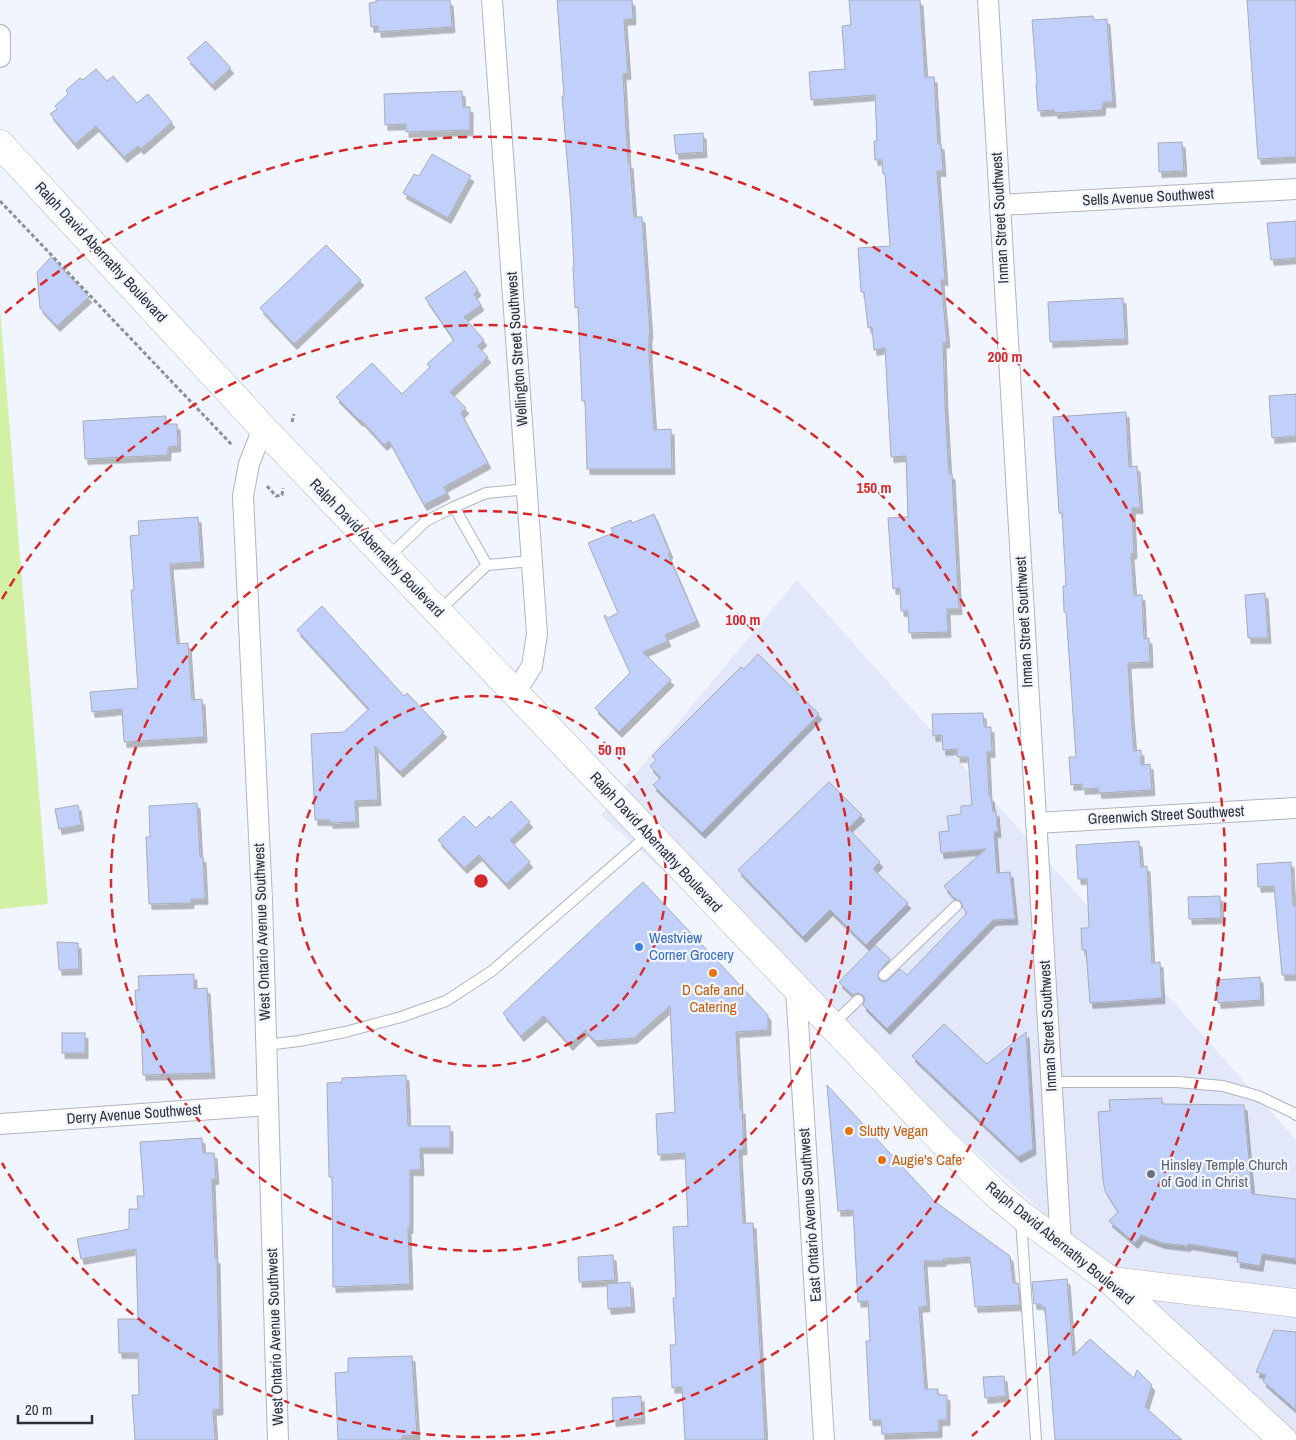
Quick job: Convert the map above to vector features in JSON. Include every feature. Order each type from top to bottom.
[{"type":"main road","name":"Ralph David Abernathy Boulevard","points":[[0,144],[263,428],[939,1138],[998,1196],[1111,1281],[1283,1440]]},
{"type":"main road","points":[[1111,1281],[1296,1303]]},
{"type":"street","name":"Wellington Street Southwest","points":[[492,0],[537,634],[532,666],[515,693]]},
{"type":"street","name":"Inman Street Southwest","points":[[988,0],[1061,1244]]},
{"type":"street","points":[[0,35],[0,57]]},
{"type":"street","name":"Sells Avenue Southwest","points":[[1000,204],[1296,190]]},
{"type":"street","name":"West Ontario Avenue Southwest","points":[[263,428],[249,464],[243,496],[262,900],[278,1440]]},
{"type":"street","name":"Greenwich Street Southwest","points":[[1036,823],[1296,808]]},
{"type":"street","name":"East Ontario Avenue Southwest","points":[[796,989],[824,1440]]},
{"type":"street","name":"Derry Avenue Southwest","points":[[0,1124],[268,1105]]},
{"type":"lane","points":[[387,558],[426,521],[454,507],[486,493],[527,489]]},
{"type":"lane","points":[[454,507],[487,565]]},
{"type":"lane","points":[[438,612],[487,565],[532,561]]},
{"type":"lane","points":[[266,1044],[299,1041],[345,1032],[446,1002],[492,971],[648,834]]},
{"type":"lane","points":[[884,975],[956,906]]},
{"type":"lane","points":[[831,1026],[858,1000]]},
{"type":"lane","points":[[1051,1082],[1177,1082],[1223,1086],[1258,1096],[1296,1115]]},
{"type":"lane","points":[[1020,1214],[1036,1440]]},
{"type":"path","points":[[0,201],[225,437]]},
{"type":"path","points":[[273,493],[276,496],[282,495],[283,491]]},
{"type":"shaded area","points":[[797,580],[1296,1140],[1296,1440],[601,815]]},
{"type":"green space","points":[[0,308],[48,904],[0,909]]},
{"type":"building","points":[[376,0],[450,0],[452,27],[378,32],[378,26],[371,27],[369,3],[376,2]]},
{"type":"building","points":[[557,0],[632,0],[633,19],[624,20],[628,74],[623,74],[628,163],[630,163],[634,217],[642,217],[654,430],[671,429],[672,469],[587,469],[585,401],[582,401],[578,307],[575,308],[571,209]]},
{"type":"building","points":[[849,0],[920,0],[925,77],[934,77],[938,144],[941,144],[943,171],[937,171],[945,280],[941,280],[947,342],[943,343],[945,405],[949,474],[952,474],[959,609],[947,609],[948,632],[909,633],[908,611],[901,611],[900,588],[893,589],[888,518],[908,517],[906,456],[891,457],[885,348],[874,350],[872,327],[868,328],[864,292],[861,292],[858,248],[890,246],[885,174],[883,174],[882,160],[875,160],[874,141],[877,141],[875,95],[811,100],[809,72],[845,69],[842,26],[851,25]]},
{"type":"building","points":[[1247,0],[1296,0],[1296,157],[1258,159]]},
{"type":"building","points":[[1093,16],[1094,20],[1107,19],[1113,102],[1103,102],[1102,110],[1055,113],[1054,110],[1038,111],[1032,20]]},
{"type":"building","points":[[206,41],[231,68],[212,85],[187,58]]},
{"type":"building","points":[[96,69],[107,81],[113,76],[137,103],[148,94],[172,122],[141,149],[138,146],[124,157],[96,126],[75,144],[50,114],[57,109],[55,106],[68,94],[66,90],[80,78],[83,80]]},
{"type":"building","points":[[462,91],[463,107],[470,107],[470,130],[406,132],[406,124],[385,125],[384,94]]},
{"type":"building","points":[[703,133],[704,152],[676,154],[674,135]]},
{"type":"building","points":[[1182,142],[1184,171],[1159,172],[1158,143]]},
{"type":"building","points":[[432,154],[471,176],[448,218],[403,193],[414,174],[419,176]]},
{"type":"building","points":[[1296,221],[1296,258],[1271,260],[1267,223]]},
{"type":"building","points":[[326,245],[361,280],[294,344],[260,308]]},
{"type":"building","points":[[51,257],[89,297],[57,326],[40,308],[37,272]]},
{"type":"building","points":[[465,271],[478,290],[474,294],[481,305],[464,317],[484,340],[478,346],[488,357],[450,392],[466,408],[461,413],[488,463],[444,487],[447,493],[424,505],[389,441],[384,445],[336,397],[372,363],[402,394],[430,367],[427,364],[454,340],[425,298]]},
{"type":"building","points":[[1123,298],[1125,339],[1050,342],[1048,302]]},
{"type":"building","points":[[1296,394],[1296,436],[1272,438],[1269,396]]},
{"type":"building","points":[[1126,412],[1129,467],[1137,466],[1140,508],[1132,508],[1134,553],[1131,554],[1134,595],[1142,595],[1144,639],[1149,638],[1150,662],[1128,663],[1131,713],[1134,751],[1141,750],[1141,765],[1150,764],[1152,790],[1099,793],[1098,788],[1082,789],[1082,784],[1071,785],[1069,757],[1076,757],[1066,612],[1064,612],[1063,586],[1066,586],[1062,513],[1059,513],[1053,417]]},
{"type":"building","points":[[166,416],[166,424],[177,424],[178,446],[168,447],[168,455],[85,459],[83,421]]},
{"type":"building","points":[[654,514],[670,553],[668,554],[697,621],[665,635],[668,641],[643,652],[671,680],[619,732],[595,708],[630,673],[604,616],[608,618],[618,613],[588,543],[613,533],[611,528],[631,520],[632,523]]},
{"type":"building","points":[[198,517],[201,562],[170,564],[177,644],[188,643],[192,700],[202,699],[204,737],[124,742],[122,709],[92,712],[90,692],[138,688],[131,590],[134,590],[130,536],[139,535],[138,521]]},
{"type":"building","points":[[1265,593],[1268,638],[1248,638],[1245,595]]},
{"type":"building","points":[[322,606],[404,696],[407,693],[444,732],[400,772],[375,746],[378,800],[355,801],[356,822],[330,823],[330,820],[315,820],[311,734],[344,732],[369,709],[297,630]]},
{"type":"building","points":[[758,654],[819,714],[702,833],[653,785],[661,778],[650,766],[656,760],[652,756],[741,667],[744,669]]},
{"type":"building","points":[[983,713],[984,727],[991,727],[992,752],[987,752],[989,796],[991,796],[993,812],[996,811],[998,832],[994,832],[997,873],[1010,872],[1015,919],[993,920],[887,1029],[863,1005],[865,999],[863,995],[857,993],[853,995],[839,982],[875,945],[890,959],[878,973],[879,980],[886,982],[900,969],[907,975],[967,913],[961,902],[955,899],[944,886],[986,849],[941,853],[939,832],[949,831],[947,816],[961,814],[961,806],[972,805],[968,757],[957,757],[957,749],[943,750],[942,735],[933,736],[932,714]]},
{"type":"building","points":[[829,782],[862,815],[848,828],[880,862],[873,869],[908,903],[866,945],[830,910],[803,937],[738,870]]},
{"type":"building","points":[[511,801],[530,822],[510,840],[530,862],[506,884],[479,855],[464,868],[438,840],[464,816],[476,828],[489,816],[491,819]]},
{"type":"building","points":[[197,803],[205,899],[191,899],[191,903],[149,904],[146,837],[150,837],[149,806]]},
{"type":"building","points":[[78,805],[81,825],[59,829],[55,809]]},
{"type":"building","points":[[1139,841],[1141,867],[1147,866],[1152,963],[1160,962],[1162,998],[1090,1003],[1086,950],[1082,950],[1081,928],[1089,928],[1087,879],[1078,879],[1076,845]]},
{"type":"building","points":[[1291,862],[1293,906],[1296,906],[1296,975],[1282,975],[1274,886],[1258,887],[1257,864]]},
{"type":"building","points":[[643,882],[768,1015],[768,1030],[736,1032],[744,1149],[739,1150],[743,1223],[753,1223],[765,1440],[685,1440],[682,1387],[672,1388],[670,1345],[676,1345],[673,1298],[676,1298],[673,1227],[688,1226],[685,1153],[658,1155],[656,1114],[675,1112],[670,1006],[634,1038],[595,1041],[585,1030],[570,1045],[544,1016],[521,1036],[503,1013]]},
{"type":"building","points":[[1220,896],[1221,918],[1189,919],[1188,897]]},
{"type":"building","points":[[57,942],[78,943],[79,969],[59,970]]},
{"type":"building","points":[[194,974],[194,989],[207,988],[212,1073],[143,1075],[141,1022],[137,1022],[135,990],[139,990],[138,976]]},
{"type":"building","points":[[1260,977],[1261,1000],[1218,1003],[1216,980]]},
{"type":"building","points":[[944,1024],[987,1064],[1026,1032],[1033,1149],[1018,1157],[912,1056]]},
{"type":"building","points":[[62,1033],[85,1033],[85,1053],[62,1053]]},
{"type":"building","points":[[406,1075],[408,1126],[450,1126],[450,1148],[420,1148],[421,1170],[410,1170],[410,1228],[408,1228],[410,1284],[333,1287],[332,1177],[329,1177],[327,1083],[342,1082],[342,1078]]},
{"type":"building","points":[[827,1085],[934,1201],[1010,1256],[1013,1283],[1018,1283],[1020,1305],[975,1307],[970,1257],[943,1259],[943,1261],[924,1261],[927,1306],[919,1307],[925,1389],[938,1389],[938,1395],[947,1395],[947,1420],[939,1420],[939,1432],[882,1434],[881,1420],[870,1420],[866,1341],[870,1341],[868,1301],[858,1302],[853,1210],[838,1211]]},
{"type":"building","name":"Hinsley Temple Church of God in Christ","points":[[1162,1098],[1162,1104],[1244,1105],[1252,1194],[1296,1199],[1296,1259],[1262,1254],[1260,1266],[1237,1262],[1238,1252],[1188,1244],[1188,1246],[1162,1243],[1141,1235],[1135,1243],[1109,1221],[1118,1212],[1105,1191],[1098,1112],[1110,1111],[1109,1100]]},
{"type":"building","points":[[202,1138],[203,1153],[214,1153],[216,1179],[212,1179],[215,1258],[217,1258],[220,1409],[213,1410],[215,1440],[135,1440],[132,1395],[139,1395],[138,1353],[119,1353],[118,1319],[138,1319],[136,1249],[81,1259],[77,1239],[129,1229],[129,1209],[138,1209],[137,1196],[144,1196],[140,1142]]},
{"type":"building","points":[[613,1255],[615,1280],[579,1282],[578,1257]]},
{"type":"building","points":[[1067,1279],[1073,1356],[1090,1339],[1134,1378],[1137,1370],[1152,1385],[1145,1407],[1182,1440],[1055,1440],[1045,1307],[1041,1307],[1041,1304],[1034,1304],[1032,1282]]},
{"type":"building","points":[[630,1282],[632,1307],[608,1309],[607,1284]]},
{"type":"building","points":[[1274,1330],[1296,1332],[1296,1410],[1263,1381],[1266,1375],[1256,1372]]},
{"type":"building","points":[[412,1356],[417,1435],[402,1436],[402,1440],[338,1440],[335,1373],[348,1372],[348,1358]]},
{"type":"building","points":[[1004,1376],[1006,1396],[985,1398],[983,1377]]},
{"type":"building","points":[[641,1396],[642,1418],[613,1421],[612,1398]]},
{"type":"place","name":"Westview Corner Grocery","points":[[639,947]]},
{"type":"place","name":"D Cafe and Catering","points":[[713,973]]},
{"type":"place","name":"Slutty Vegan","points":[[849,1131]]},
{"type":"place","name":"Augie's Cafe","points":[[882,1160]]},
{"type":"place","name":"Hinsley Temple Church of God in Christ","points":[[1151,1174]]}]
